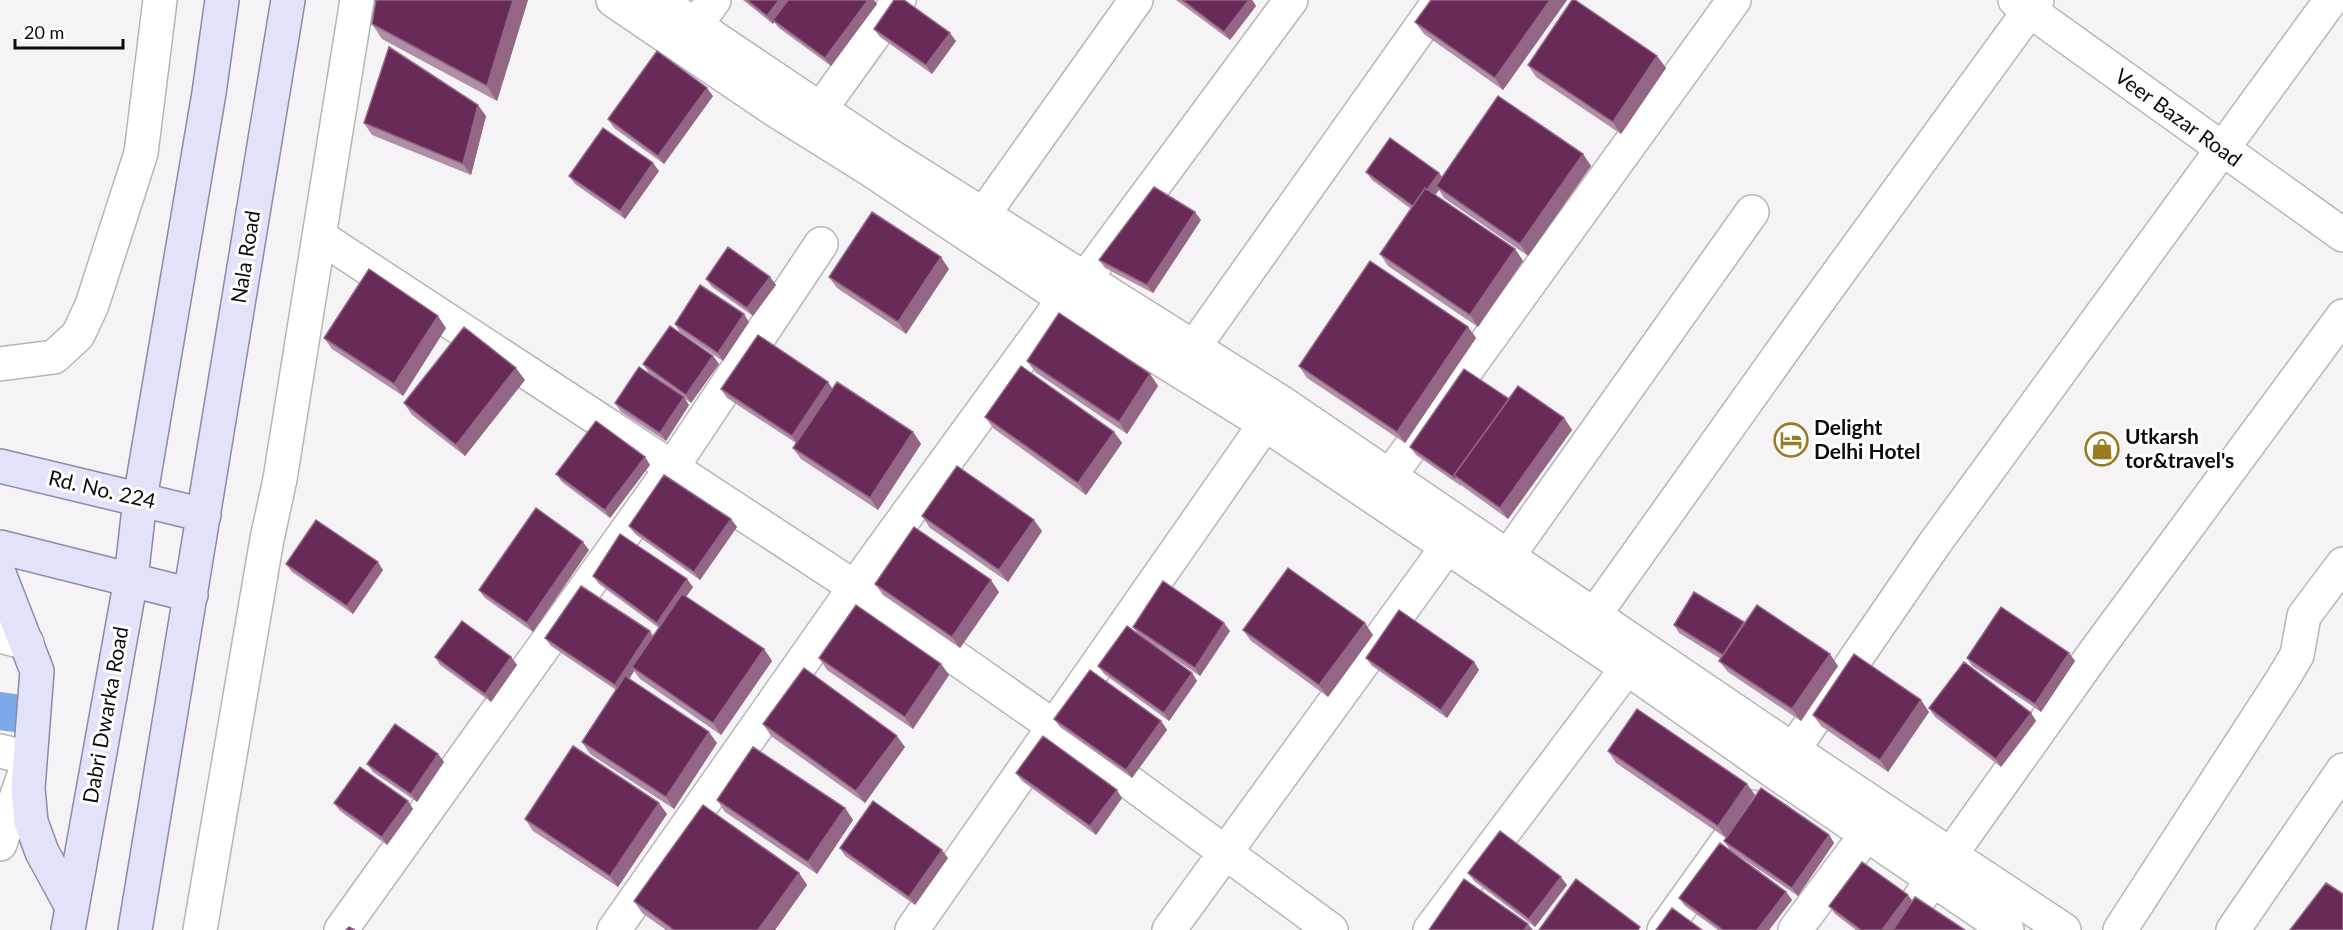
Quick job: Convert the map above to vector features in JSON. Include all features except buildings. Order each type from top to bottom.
[{"type":"main road","points":[[140,500],[209,93],[222,0]]},
{"type":"main road","name":"Nala Road","points":[[204,515],[288,0]]},
{"type":"main road","name":"Rd. No. 224","points":[[0,466],[204,515]]},
{"type":"main road","name":"Dabri Dwarka Road","points":[[70,919],[130,579],[140,500]]},
{"type":"main road","points":[[135,930],[204,515]]},
{"type":"main road","points":[[0,547],[191,595]]},
{"type":"main road","points":[[0,576],[14,639],[37,671],[15,754],[28,788],[31,822],[70,919]]},
{"type":"street","points":[[0,364],[54,357],[78,334],[92,305],[141,153],[160,0]]},
{"type":"street","points":[[201,930],[267,539],[280,479],[357,0]]},
{"type":"street","points":[[613,0],[775,110],[871,170],[1074,289],[1194,347],[1279,401],[1594,614],[1784,761],[1866,835],[1942,866],[2064,930]]},
{"type":"street","points":[[658,0],[705,13],[820,110],[983,215],[1074,289],[1265,424],[1628,668],[1784,761],[1942,866],[2007,930]]},
{"type":"street","points":[[820,110],[899,0]]},
{"type":"street","points":[[983,215],[1136,0]]},
{"type":"street","points":[[614,930],[856,588],[1074,289],[1291,0]]},
{"type":"street","points":[[1194,347],[1440,0]]},
{"type":"street","points":[[1389,477],[1734,0]]},
{"type":"street","points":[[1664,930],[1935,543],[2331,0]]},
{"type":"street","points":[[1594,614],[2027,3]]},
{"type":"street","name":"Veer Bazar Road","points":[[2027,3],[2221,149],[2343,235]]},
{"type":"street","points":[[1508,556],[1752,212]]},
{"type":"street","points":[[319,236],[856,588],[1053,726],[1331,930]]},
{"type":"street","points":[[341,930],[673,466],[821,244]]},
{"type":"street","points":[[1897,930],[2343,316]]},
{"type":"street","points":[[912,930],[1265,424]]},
{"type":"street","points":[[1169,930],[1447,547]]},
{"type":"street","points":[[2120,930],[2297,656],[2304,616],[2343,564]]},
{"type":"street","points":[[1430,930],[1628,668]]},
{"type":"street","points":[[0,844],[15,754]]},
{"type":"street","points":[[2233,930],[2343,770]]},
{"type":"street","points":[[1795,930],[1866,835]]},
{"type":"waterway","points":[[0,711],[29,715]]},
{"type":"place","name":"Delight Delhi Hotel","points":[[1791,440]]},
{"type":"place","name":"Utkarsh tor&travel's","points":[[2102,449]]}]
